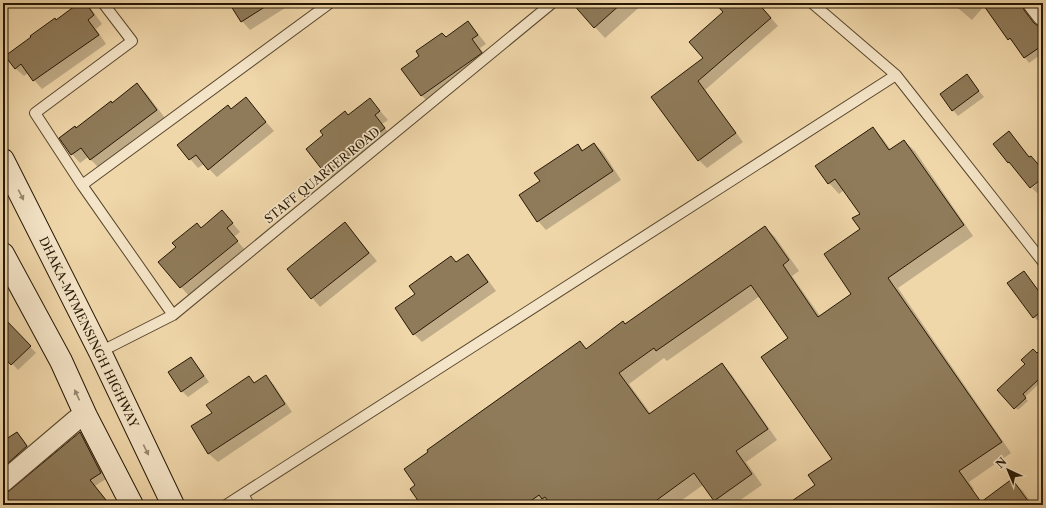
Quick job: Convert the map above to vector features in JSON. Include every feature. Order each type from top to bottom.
[{"type":"main road","name":"DHAKA-MYMENSINGH HIGHWAY","points":[[3,160],[100,352],[173,505]]},
{"type":"main road","points":[[3,254],[61,361],[86,416],[132,505]]},
{"type":"street","points":[[1033,3],[1043,16]]},
{"type":"street","points":[[3,482],[76,420],[86,416]]},
{"type":"lane","points":[[104,3],[132,41],[35,113],[82,185],[173,315]]},
{"type":"lane","points":[[82,185],[330,3]]},
{"type":"lane","name":"STAFF QUARTER ROAD","points":[[100,352],[173,315],[545,9],[551,4],[550,3]]},
{"type":"lane","points":[[812,3],[896,75],[1043,262]]},
{"type":"lane","points":[[226,505],[896,75]]},
{"type":"lane","points":[[243,494],[249,505]]},
{"type":"building","points":[[79,3],[86,3],[94,15],[88,20],[99,35],[33,81],[21,64],[15,69],[5,56],[55,18],[56,20]]},
{"type":"building","points":[[229,3],[271,3],[241,22]]},
{"type":"building","points":[[572,3],[622,3],[594,28]]},
{"type":"building","points":[[715,3],[758,3],[771,18],[698,81],[736,133],[698,161],[651,97],[703,58],[689,42],[723,12]]},
{"type":"building","points":[[982,3],[1022,3],[1024,10],[1034,23],[1043,27],[1043,45],[1024,58],[1010,38],[1008,40]]},
{"type":"building","points":[[468,21],[478,35],[472,39],[482,53],[421,96],[401,69],[419,56],[416,51],[442,33],[446,37]]},
{"type":"building","points":[[967,74],[979,91],[952,111],[940,94]]},
{"type":"building","points":[[137,83],[157,110],[90,160],[81,148],[71,155],[59,138],[75,126],[76,128],[111,101],[112,103]]},
{"type":"building","points":[[246,97],[266,122],[208,170],[196,155],[189,160],[177,145],[228,105],[231,109]]},
{"type":"building","points":[[370,98],[380,111],[375,115],[385,128],[327,176],[306,149],[323,135],[320,131],[345,111],[348,115]]},
{"type":"building","points":[[873,127],[889,150],[904,140],[964,225],[888,278],[1002,442],[959,471],[981,502],[1012,479],[1031,505],[786,505],[815,485],[808,475],[832,459],[761,357],[788,338],[751,285],[656,351],[654,348],[619,373],[649,414],[722,363],[768,429],[736,451],[752,474],[714,501],[694,473],[650,505],[551,505],[545,497],[542,499],[539,495],[525,505],[421,505],[410,489],[415,485],[404,469],[428,452],[427,450],[580,341],[586,349],[623,321],[625,324],[765,226],[789,260],[783,265],[818,317],[851,294],[824,254],[860,229],[852,218],[860,214],[835,179],[828,184],[815,166]]},
{"type":"building","points":[[1009,131],[1029,157],[1031,156],[1043,170],[1043,178],[1030,188],[993,144]]},
{"type":"building","points":[[594,143],[613,171],[537,222],[519,195],[540,181],[534,173],[578,144],[582,151]]},
{"type":"building","points":[[222,210],[233,223],[227,228],[238,241],[180,288],[158,262],[176,247],[172,243],[197,223],[201,228]]},
{"type":"building","points":[[345,222],[369,253],[311,299],[287,269]]},
{"type":"building","points":[[468,254],[488,282],[413,335],[395,308],[415,294],[409,286],[451,256],[456,262]]},
{"type":"building","points":[[1024,271],[1043,297],[1043,310],[1033,318],[1007,283]]},
{"type":"building","points":[[3,317],[31,346],[11,365],[3,356]]},
{"type":"building","points":[[1043,347],[1043,383],[1039,379],[1023,394],[1026,398],[1014,409],[997,390],[1025,364],[1021,360],[1033,349],[1037,353]]},
{"type":"building","points":[[191,357],[204,376],[181,392],[168,372]]},
{"type":"building","points":[[266,375],[285,404],[208,454],[191,426],[212,413],[206,405],[249,376],[254,383]]},
{"type":"building","points":[[17,432],[27,446],[7,464],[3,459],[3,441]]},
{"type":"building","points":[[80,432],[101,473],[90,480],[110,505],[3,505],[3,497],[9,491]]}]
